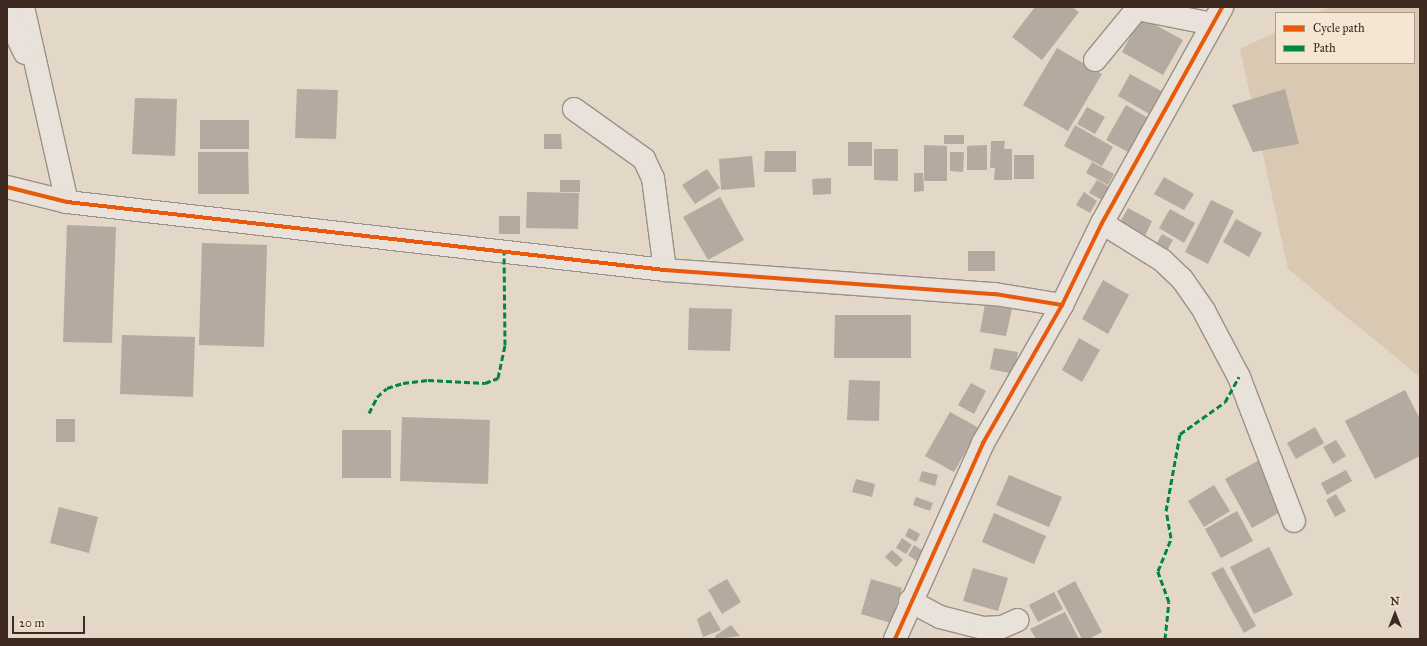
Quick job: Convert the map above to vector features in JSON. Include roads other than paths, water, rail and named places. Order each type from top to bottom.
[{"type":"street","points":[[24,7],[67,202]]},
{"type":"street","points":[[896,639],[910,602],[983,443],[1062,305],[1102,223],[1218,15],[1137,9],[1095,60]]},
{"type":"street","points":[[7,16],[41,84]]},
{"type":"street","points":[[574,109],[631,147],[644,159],[653,178],[665,270]]},
{"type":"street","points":[[7,187],[67,202],[665,270],[995,294],[1062,305]]},
{"type":"street","points":[[1102,223],[1162,260],[1182,279],[1204,311],[1239,377],[1294,521]]},
{"type":"street","points":[[910,602],[940,617],[983,628],[1002,627],[1018,620]]}]
